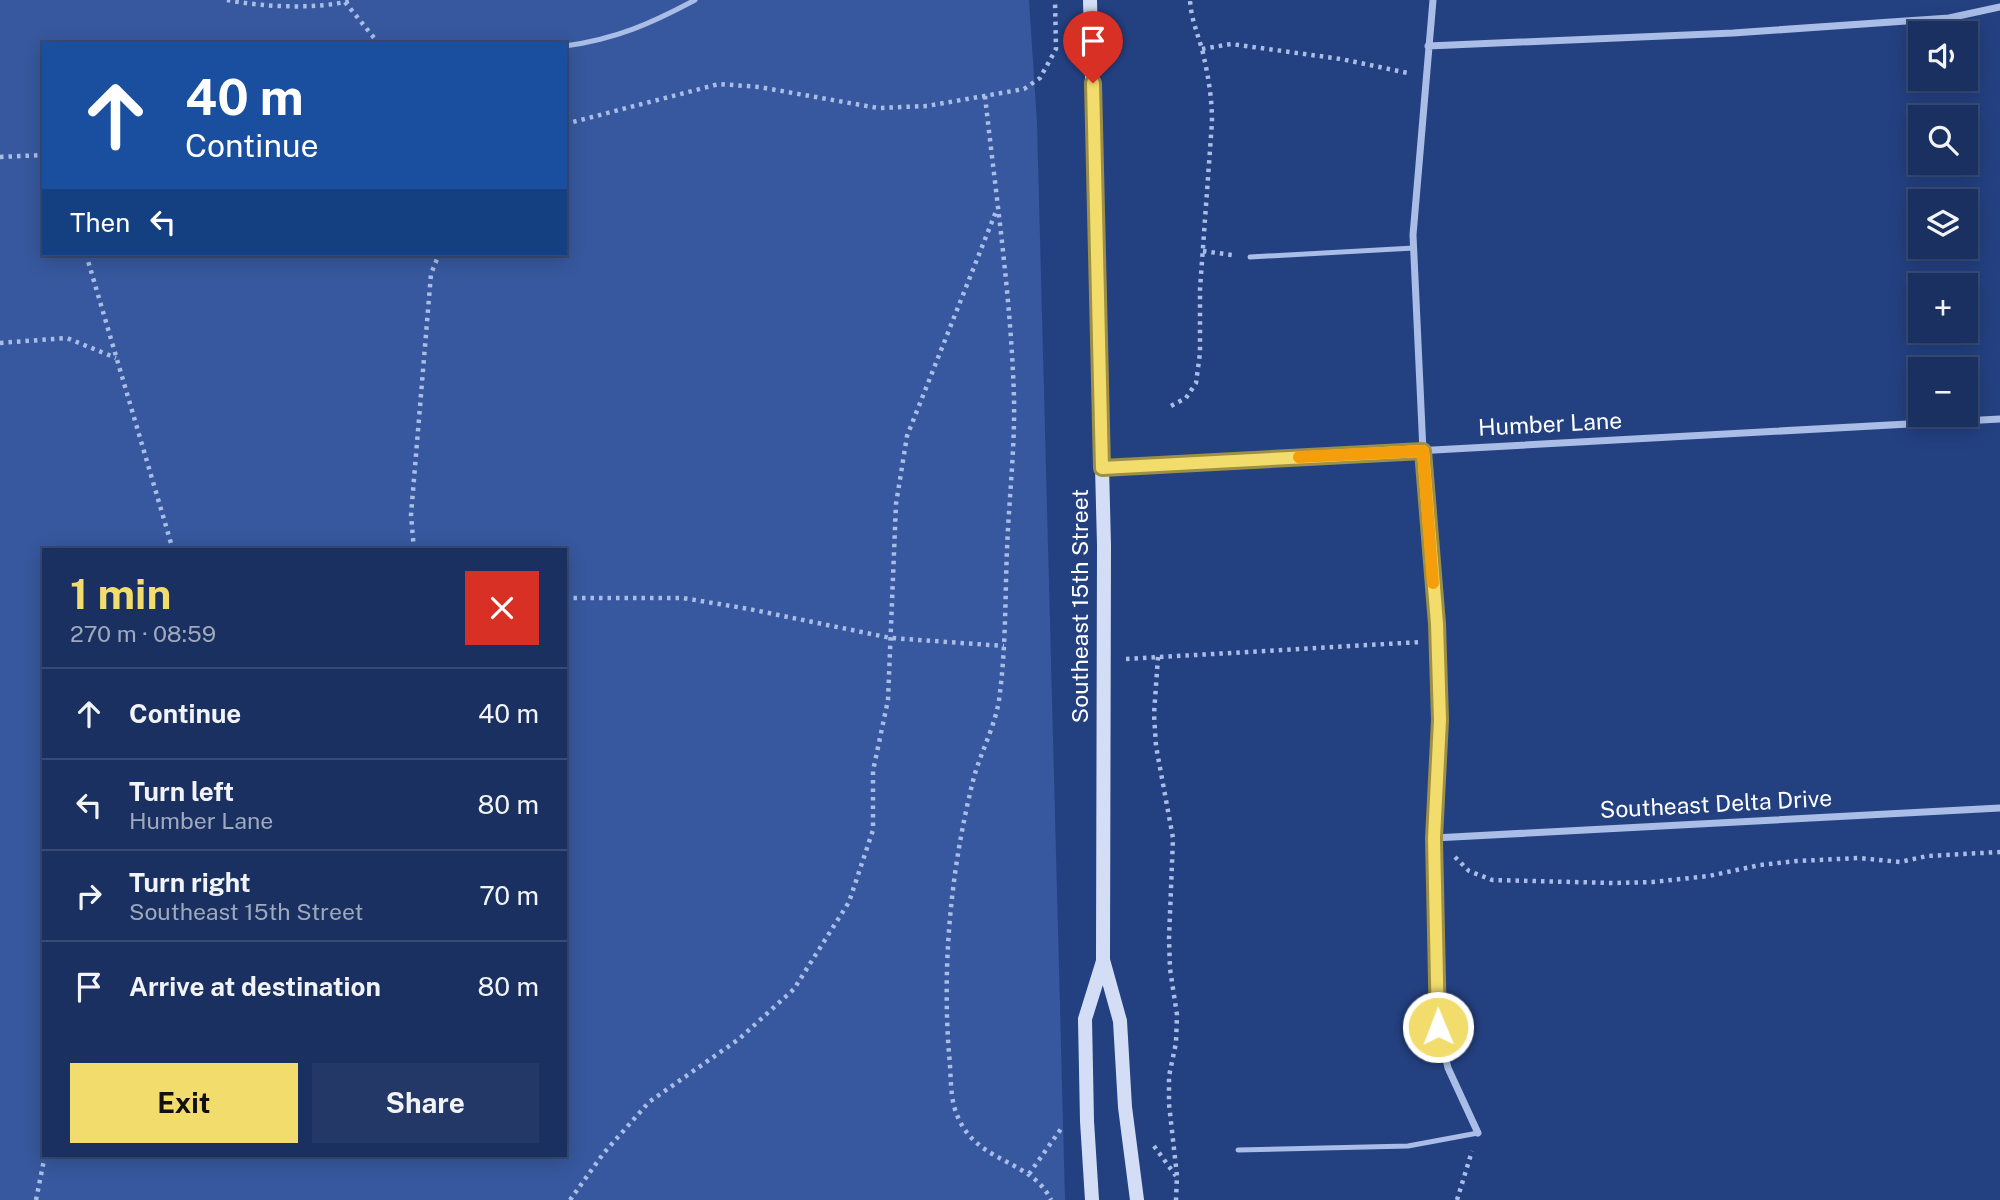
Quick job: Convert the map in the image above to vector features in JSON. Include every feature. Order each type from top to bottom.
[{"type":"main road","name":"Southeast 15th Street","points":[[1090,0],[1102,468],[1103,960],[1119,1020],[1126,1118],[1137,1200]]},
{"type":"main road","name":"Southeast 15th Street","points":[[1092,1200],[1085,1018],[1103,960]]},
{"type":"street","points":[[1433,0],[1414,248],[1423,451],[1437,624],[1440,720],[1434,838],[1438,1027],[1448,1068],[1478,1133]]},
{"type":"street","points":[[1429,46],[1733,33],[1949,18],[2000,7]]},
{"type":"street","name":"Humber Lane","points":[[1102,468],[2000,419]]},
{"type":"street","name":"Southeast Delta Drive","points":[[1434,838],[2000,808]]},
{"type":"lane","points":[[567,46],[600,41],[643,27],[695,0]]},
{"type":"lane","points":[[1250,257],[1414,248]]},
{"type":"lane","points":[[1238,1150],[1408,1146],[1478,1133]]},
{"type":"path","points":[[227,0],[251,5],[353,0]]},
{"type":"path","points":[[567,124],[719,85],[759,87],[878,108],[927,106],[1024,89],[1040,78],[1056,49],[1055,0]]},
{"type":"path","points":[[1171,406],[1185,398],[1196,383],[1200,353],[1212,95],[1202,49],[1191,16],[1190,0]]},
{"type":"path","points":[[345,2],[377,42]]},
{"type":"path","points":[[1202,49],[1231,44],[1341,59],[1426,77]]},
{"type":"path","points":[[985,96],[1010,316],[1014,400],[1004,646],[999,703],[974,776],[958,853],[946,977],[948,1041],[953,1103],[960,1124],[974,1142],[1003,1162],[1029,1174],[1051,1200]]},
{"type":"path","points":[[0,157],[42,155]]},
{"type":"path","points":[[570,1200],[603,1154],[649,1102],[739,1039],[794,989],[849,902],[873,830],[873,771],[888,700],[896,504],[907,436],[998,208]]},
{"type":"path","points":[[1203,251],[1250,257]]},
{"type":"path","points":[[87,256],[172,548]]},
{"type":"path","points":[[415,548],[411,515],[419,404],[431,274],[438,256]]},
{"type":"path","points":[[0,343],[67,338],[116,358]]},
{"type":"path","points":[[567,598],[683,598],[891,638],[1004,646]]},
{"type":"path","points":[[1104,660],[1436,641]]},
{"type":"path","points":[[1158,657],[1154,714],[1156,746],[1173,838],[1170,969],[1177,1015],[1176,1044],[1169,1076],[1169,1104],[1177,1176],[1176,1200]]},
{"type":"path","points":[[1434,838],[1469,871],[1492,880],[1565,884],[1653,882],[1797,861],[1858,858],[1900,862],[1927,856],[2000,852]]},
{"type":"path","points":[[1029,1174],[1086,1094]]},
{"type":"path","points":[[1457,1200],[1478,1133]]},
{"type":"path","points":[[36,1200],[46,1157]]},
{"type":"shaded area","points":[[0,0],[1029,0],[1037,123],[1065,1200],[0,1200]]},
{"type":"slow traffic","points":[[1299,457],[1423,451],[1433,583]]},
{"type":"route","points":[[1093,83],[1102,468],[1423,451],[1437,624],[1440,720],[1434,838],[1438,1027]]}]
